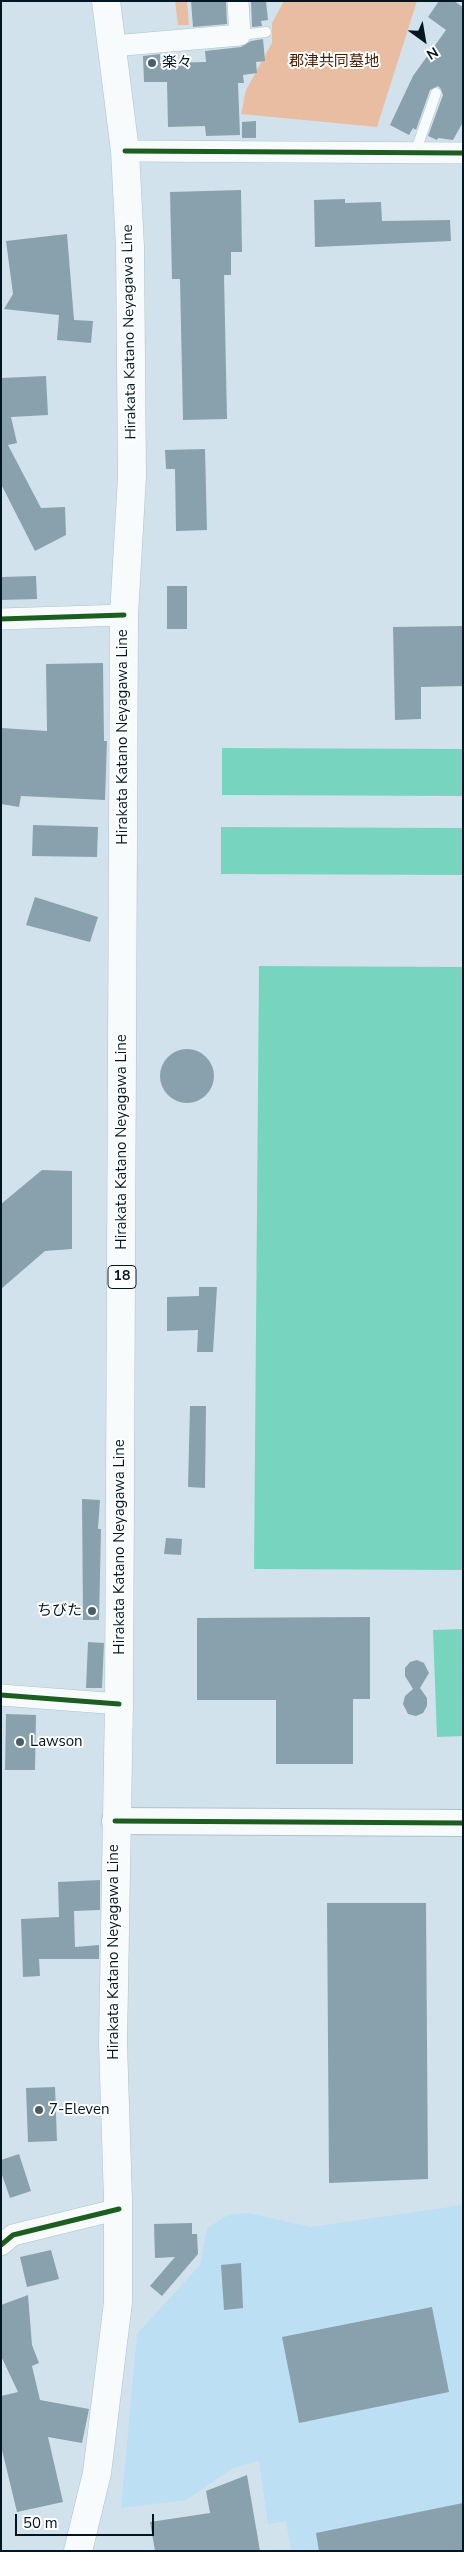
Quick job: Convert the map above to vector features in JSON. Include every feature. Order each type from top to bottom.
[{"type":"main road","name":"Hirakata Katano Neyagawa Line","points":[[78,2551],[97,2473],[118,2302],[119,2209],[113,2043],[119,1704],[124,615],[132,476],[130,247],[125,151],[106,1]]},
{"type":"street","points":[[112,46],[240,35],[238,1]]},
{"type":"street","points":[[125,151],[463,153]]},
{"type":"street","points":[[1,619],[124,615]]},
{"type":"street","points":[[1,1695],[119,1704]]},
{"type":"street","points":[[116,1821],[463,1823]]},
{"type":"street","points":[[1,2245],[14,2235],[119,2209]]},
{"type":"lane","points":[[240,35],[266,32]]},
{"type":"lane","points":[[415,153],[436,93]]},
{"type":"shaded area","points":[[222,748],[463,749],[463,796],[222,795]]},
{"type":"shaded area","points":[[221,827],[463,828],[463,875],[221,874]]},
{"type":"shaded area","points":[[259,966],[463,967],[463,1570],[254,1569]]},
{"type":"shaded area","points":[[463,1629],[463,1736],[437,1737],[433,1630]]},
{"type":"shaded area","points":[[463,2205],[463,2551],[291,2551],[286,2521],[268,2524],[259,2461],[233,2468],[186,2500],[121,2508],[137,2334],[200,2265],[207,2228],[228,2215],[248,2213],[311,2227]]},
{"type":"green space","points":[[175,1],[187,1],[189,25],[178,25]]},
{"type":"green space","name":"郡津共同墓地","points":[[284,1],[417,1],[377,127],[241,114],[246,90],[272,43],[272,23]]},
{"type":"building","points":[[191,1],[226,1],[227,24],[193,27]]},
{"type":"building","points":[[251,1],[266,1],[268,20],[261,21],[262,26],[252,27]]},
{"type":"building","points":[[439,1],[454,1],[463,7],[463,122],[453,140],[438,138],[437,140],[428,136],[443,95],[438,86],[430,90],[416,130],[413,128],[409,135],[390,125],[413,76],[446,30],[428,17]]},
{"type":"building","points":[[263,39],[265,61],[256,62],[257,73],[243,75],[244,83],[238,83],[240,135],[206,136],[205,126],[168,127],[167,82],[144,82],[143,56],[160,54],[160,63],[206,62],[205,51],[241,47],[251,41]]},
{"type":"building","points":[[256,121],[256,138],[242,138],[242,122]]},
{"type":"building","points":[[241,190],[242,252],[231,252],[231,275],[224,275],[227,419],[183,420],[180,279],[172,279],[170,192]]},
{"type":"building","points":[[345,199],[345,203],[381,202],[382,221],[450,220],[451,241],[315,247],[314,200]]},
{"type":"building","points":[[67,234],[74,320],[93,321],[91,343],[57,340],[59,315],[4,309],[13,294],[6,241]]},
{"type":"building","points":[[46,376],[48,415],[11,417],[17,443],[8,445],[41,508],[65,507],[66,535],[35,551],[1,484],[1,378]]},
{"type":"building","points":[[205,449],[207,530],[176,531],[175,469],[166,469],[165,450]]},
{"type":"building","points":[[36,576],[37,599],[1,600],[1,577]]},
{"type":"building","points":[[167,586],[187,586],[187,629],[167,629]]},
{"type":"building","points":[[463,626],[463,686],[421,687],[421,719],[395,720],[393,627]]},
{"type":"building","points":[[103,663],[104,741],[107,741],[105,800],[21,796],[19,807],[1,804],[2,728],[47,731],[46,664]]},
{"type":"building","points":[[33,825],[98,827],[97,857],[32,856]]},
{"type":"building","points":[[35,897],[98,917],[90,942],[26,925]]},
{"type":"building","points":[[187,1049],[197,1051],[206,1057],[212,1066],[214,1076],[212,1086],[206,1095],[197,1101],[187,1103],[177,1101],[168,1095],[162,1086],[160,1076],[162,1066],[168,1057],[177,1051]]},
{"type":"building","points":[[42,1170],[72,1171],[72,1249],[45,1251],[1,1289],[1,1204]]},
{"type":"building","points":[[199,1287],[217,1287],[213,1352],[197,1352],[198,1330],[167,1331],[167,1297],[199,1296]]},
{"type":"building","points":[[190,1406],[206,1406],[205,1488],[188,1487]]},
{"type":"building","points":[[82,1499],[100,1500],[98,1529],[101,1529],[99,1620],[83,1620]]},
{"type":"building","points":[[166,1538],[182,1539],[181,1555],[164,1554]]},
{"type":"building","points":[[370,1617],[370,1699],[353,1699],[353,1764],[276,1764],[276,1700],[197,1700],[197,1618]]},
{"type":"building","points":[[88,1642],[104,1643],[102,1688],[86,1688]]},
{"type":"building","points":[[417,1660],[424,1663],[429,1673],[420,1688],[427,1698],[427,1706],[423,1713],[416,1716],[408,1714],[403,1704],[405,1696],[413,1689],[405,1676],[405,1668],[410,1662]]},
{"type":"building","name":"Lawson","points":[[6,1714],[36,1715],[35,1770],[5,1770]]},
{"type":"building","points":[[100,1880],[100,1910],[74,1911],[75,1947],[99,1945],[99,1959],[39,1959],[40,1976],[23,1977],[21,1919],[59,1917],[58,1882]]},
{"type":"building","points":[[327,1903],[426,1903],[428,2179],[329,2183]]},
{"type":"building","points":[[55,2087],[57,2141],[28,2142],[26,2088]]},
{"type":"building","points":[[19,2154],[31,2191],[10,2198],[1,2172],[1,2160]]},
{"type":"building","points":[[192,2223],[192,2234],[197,2234],[198,2254],[162,2296],[150,2286],[175,2257],[155,2258],[154,2224]]},
{"type":"building","points":[[51,2250],[59,2279],[27,2287],[20,2257]]},
{"type":"building","points":[[241,2263],[243,2308],[224,2310],[221,2265]]},
{"type":"building","points":[[28,2295],[32,2345],[39,2363],[32,2366],[40,2400],[89,2409],[82,2443],[48,2437],[63,2502],[17,2512],[1,2446],[1,2396],[18,2392],[1,2356],[1,2305]]},
{"type":"building","points":[[432,2307],[449,2392],[299,2423],[282,2337]]},
{"type":"building","points":[[247,2475],[260,2551],[155,2551],[150,2522],[210,2513],[206,2491]]},
{"type":"building","points":[[463,2503],[463,2551],[319,2551],[316,2533]]},
{"type":"cycle path","points":[[125,151],[463,153]]},
{"type":"cycle path","points":[[1,619],[124,615]]},
{"type":"cycle path","points":[[1,1695],[119,1704]]},
{"type":"cycle path","points":[[115,1821],[463,1823]]},
{"type":"cycle path","points":[[1,2245],[13,2235],[119,2209]]},
{"type":"place","name":"楽々","points":[[152,63]]},
{"type":"place","name":"ちびた","points":[[92,1611]]},
{"type":"place","name":"Lawson","points":[[20,1742]]},
{"type":"place","name":"7-Eleven","points":[[39,2110]]}]
